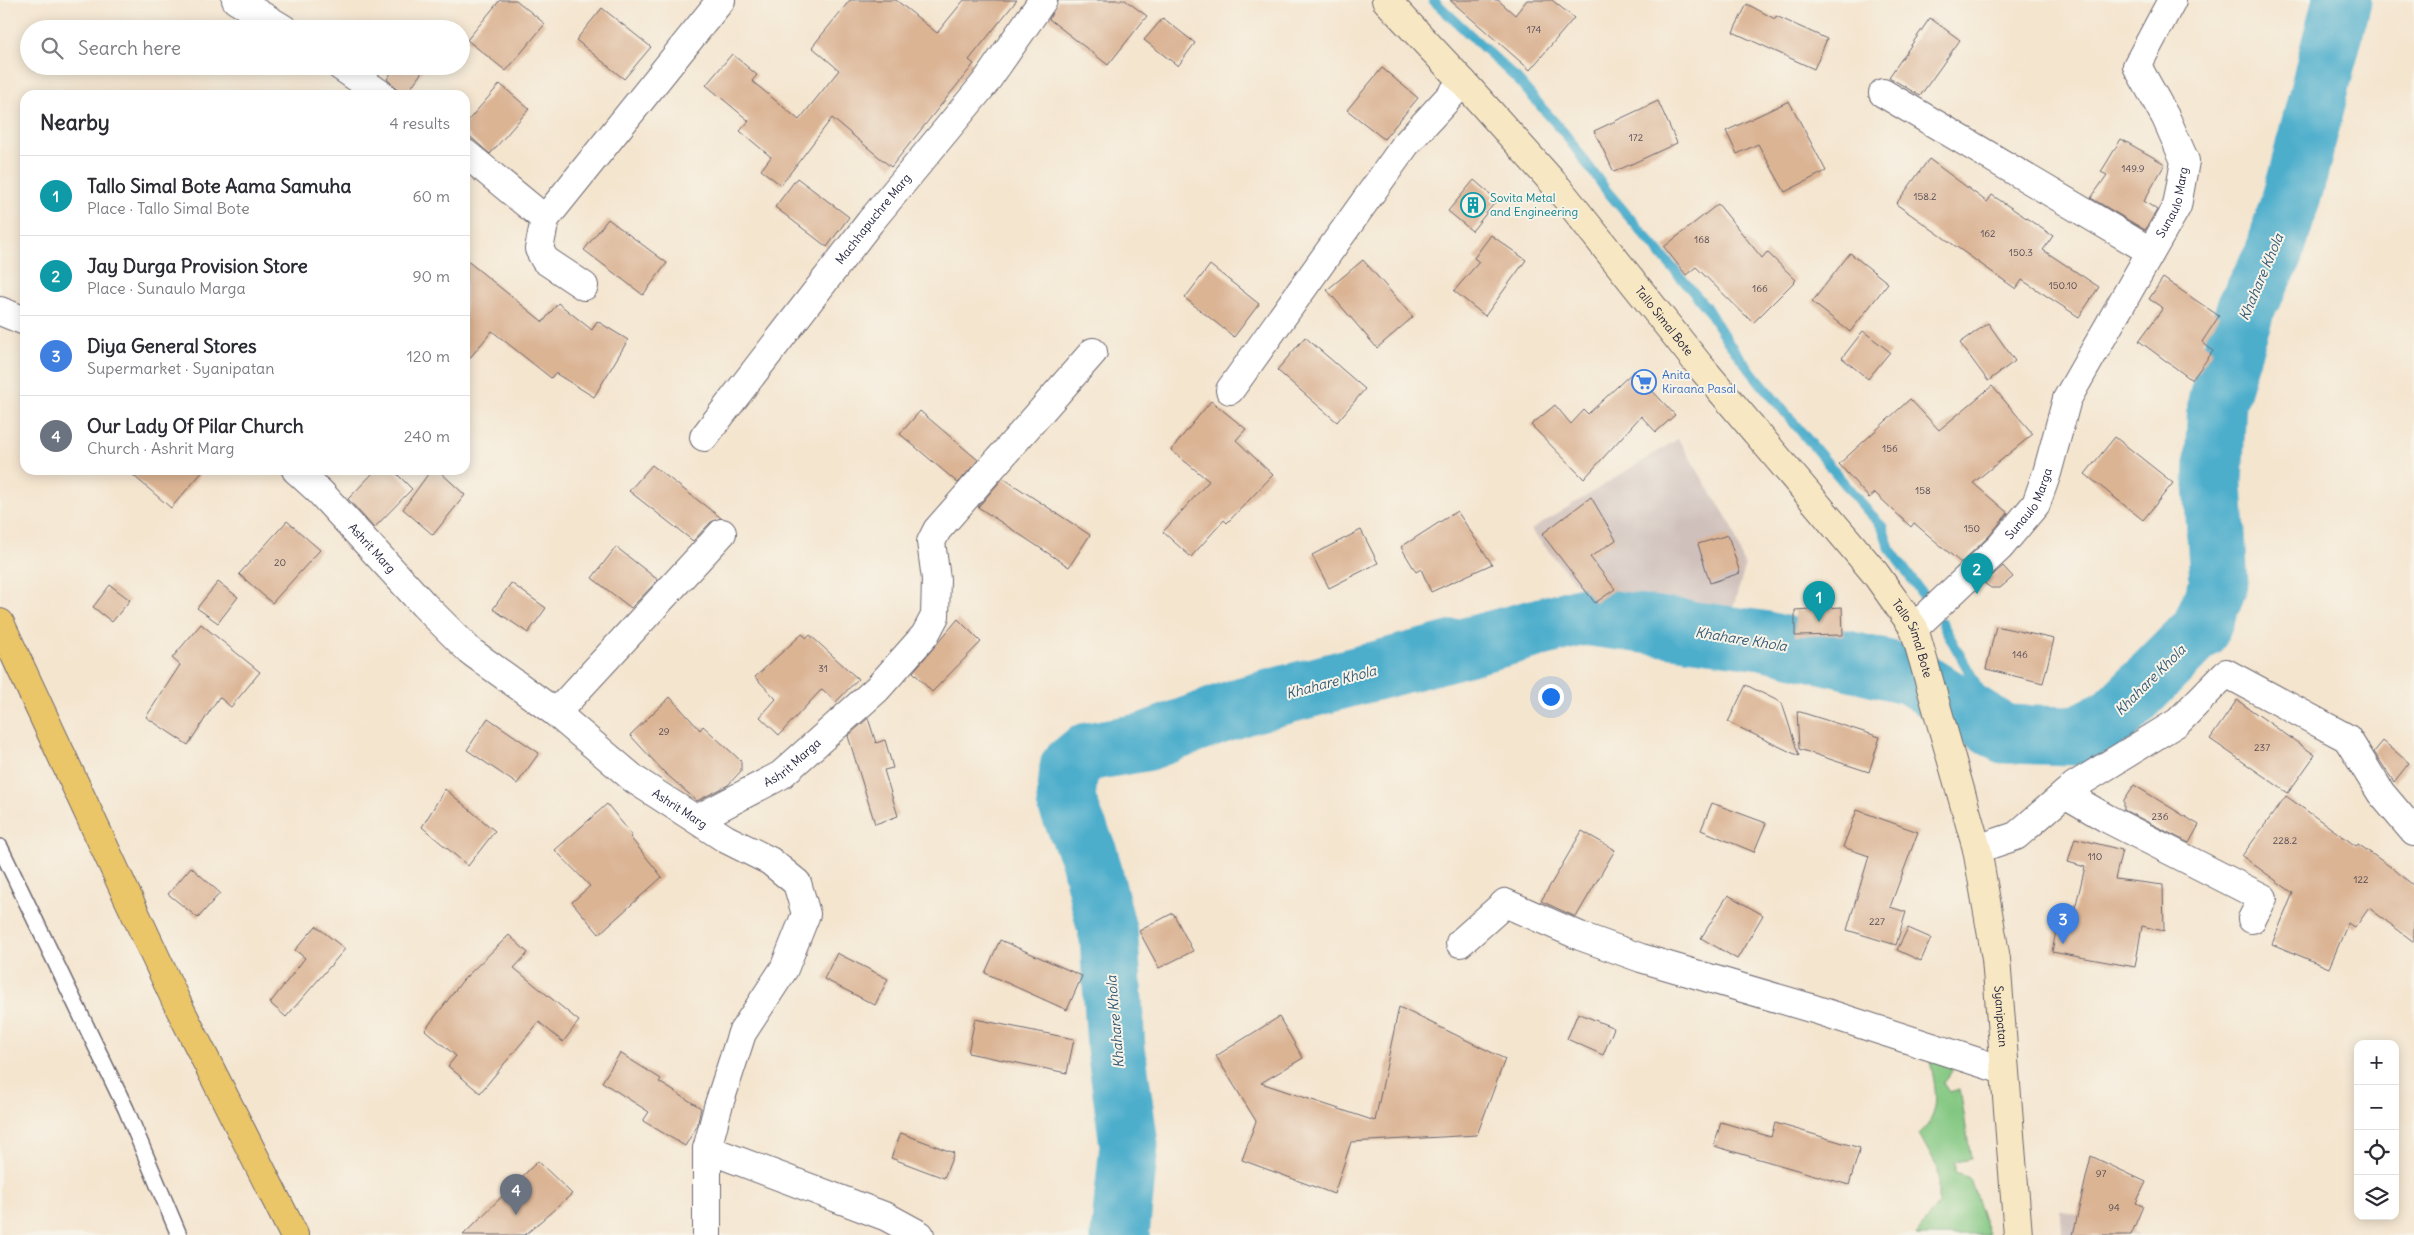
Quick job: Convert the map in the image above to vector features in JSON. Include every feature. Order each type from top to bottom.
[{"type":"main road","name":"Tallo Simal Bote","points":[[1386,0],[1558,188],[1700,366],[1875,573],[1914,628],[1964,801]]},
{"type":"main road","points":[[0,623],[176,1001],[294,1235]]},
{"type":"main road","name":"Syanipatan","points":[[1964,801],[1977,848],[1996,959],[2018,1235]]},
{"type":"street","points":[[236,0],[269,20]]},
{"type":"street","points":[[584,286],[545,260],[539,249],[545,218],[721,0]]},
{"type":"street","name":"Machhapuchre Marg","points":[[704,437],[870,222],[985,83],[1043,0]]},
{"type":"street","name":"Sunaulo Marg","points":[[2067,399],[2177,206],[2185,161],[2166,118],[2138,66],[2172,0]]},
{"type":"street","points":[[353,75],[375,90]]},
{"type":"street","points":[[1230,390],[1406,144],[1463,82]]},
{"type":"street","points":[[1883,93],[2150,251]]},
{"type":"street","points":[[470,156],[545,218]]},
{"type":"street","points":[[0,311],[20,319]]},
{"type":"street","name":"Ashrit Marga","points":[[697,819],[781,775],[877,689],[925,634],[935,616],[936,579],[931,542],[937,530],[1093,352]]},
{"type":"street","name":"Sunaulo Marga","points":[[1914,628],[2000,547],[2036,504],[2047,473],[2067,399]]},
{"type":"street","name":"Ashrit Marg","points":[[301,475],[320,492],[470,652],[556,713],[636,780],[726,839],[770,861],[797,883],[806,914],[784,969],[742,1033],[718,1106],[707,1149],[707,1235]]},
{"type":"street","points":[[556,713],[722,533]]},
{"type":"street","points":[[1977,848],[2016,836],[2074,786],[2178,722],[2226,674],[2347,738],[2380,792],[2414,832]]},
{"type":"street","points":[[2065,794],[2106,818],[2263,898],[2252,919]]},
{"type":"street","points":[[1460,943],[1505,903],[1580,936],[1642,958],[1814,1009],[2004,1070]]},
{"type":"street","points":[[707,1149],[887,1217],[920,1235]]},
{"type":"lane","points":[[0,846],[126,1109],[179,1235]]},
{"type":"shaded area","points":[[1678,439],[1732,526],[1745,568],[1728,623],[1595,606],[1531,530]]},
{"type":"shaded area","points":[[2060,1210],[2132,1231],[2139,1235],[2061,1235]]},
{"type":"green space","points":[[1929,1055],[1951,1061],[1952,1071],[1943,1083],[1949,1092],[1960,1089],[1971,1159],[1955,1162],[1955,1173],[1970,1178],[1989,1235],[1916,1235],[1938,1204],[1938,1169],[1919,1134],[1927,1125],[1935,1107],[1935,1087]]},
{"type":"building","points":[[500,0],[516,0],[545,24],[506,71],[470,42],[470,36]]},
{"type":"building","points":[[850,0],[896,0],[937,33],[964,0],[1017,0],[969,60],[974,64],[891,167],[832,118],[781,185],[761,170],[771,157],[740,131],[749,121],[706,85],[732,54],[757,75],[752,81],[799,120],[839,70],[812,47]]},
{"type":"building","points":[[1058,0],[1125,0],[1147,16],[1108,65],[1049,19]]},
{"type":"building","points":[[1450,0],[1498,0],[1515,15],[1527,0],[1552,0],[1574,18],[1530,70]]},
{"type":"building","points":[[1747,4],[1775,19],[1776,16],[1827,39],[1814,69],[1733,32]]},
{"type":"building","points":[[602,8],[651,47],[624,79],[576,40]]},
{"type":"building","points":[[1163,18],[1195,43],[1178,66],[1144,40]]},
{"type":"building","points":[[1930,18],[1960,40],[1920,96],[1889,77]]},
{"type":"building","points":[[1382,68],[1418,98],[1384,139],[1347,110]]},
{"type":"building","points":[[390,75],[420,75],[409,90],[397,90],[387,79]]},
{"type":"building","points":[[500,84],[529,109],[490,154],[470,136],[470,118]]},
{"type":"building","points":[[1658,101],[1677,143],[1614,172],[1594,131]]},
{"type":"building","points":[[1789,101],[1826,171],[1785,192],[1758,144],[1737,154],[1726,131]]},
{"type":"building","points":[[2121,139],[2165,164],[2144,201],[2157,210],[2145,230],[2091,198],[2107,175],[2101,172]]},
{"type":"building","points":[[1929,159],[1987,202],[1992,195],[2053,236],[2043,250],[2099,287],[2079,317],[2022,280],[2016,289],[1896,204]]},
{"type":"building","points":[[797,178],[849,217],[827,247],[775,207]]},
{"type":"building","name":"Sovita Metal and Engineering","points":[[1474,180],[1497,200],[1472,231],[1448,211]]},
{"type":"building","points":[[1718,204],[1762,258],[1767,252],[1796,280],[1753,323],[1696,267],[1686,275],[1664,247]]},
{"type":"building","points":[[608,219],[667,263],[643,295],[584,250]]},
{"type":"building","points":[[1491,235],[1526,260],[1485,316],[1454,291],[1479,262],[1474,258]]},
{"type":"building","points":[[1850,253],[1888,283],[1850,332],[1812,302]]},
{"type":"building","points":[[1363,260],[1413,317],[1377,348],[1327,290]]},
{"type":"building","points":[[470,263],[543,322],[558,303],[592,330],[597,321],[628,340],[594,397],[555,373],[551,378],[492,331],[470,358]]},
{"type":"building","points":[[1210,265],[1259,304],[1234,337],[1185,298]]},
{"type":"building","points":[[2163,278],[2219,316],[2202,342],[2213,351],[2192,380],[2139,341],[2163,308],[2149,299]]},
{"type":"building","points":[[1988,323],[2015,361],[1988,381],[1960,343]]},
{"type":"building","points":[[1863,331],[1890,352],[1868,379],[1842,358]]},
{"type":"building","points":[[1305,337],[1365,389],[1337,422],[1277,370]]},
{"type":"building","points":[[1634,371],[1675,415],[1656,432],[1641,416],[1584,479],[1531,425],[1555,405],[1571,424],[1584,410],[1588,414]]},
{"type":"building","points":[[1992,386],[2033,434],[1973,483],[2008,513],[1989,536],[1961,563],[1914,523],[1911,527],[1875,493],[1869,498],[1839,464],[1910,399],[1939,430]]},
{"type":"building","points":[[1211,401],[1246,429],[1236,440],[1273,475],[1227,523],[1224,520],[1191,557],[1163,532],[1209,481],[1171,450]]},
{"type":"building","points":[[920,411],[978,460],[958,483],[900,434]]},
{"type":"building","points":[[2115,437],[2173,483],[2143,520],[2085,474]]},
{"type":"building","points":[[652,465],[721,518],[711,522],[693,541],[629,491]]},
{"type":"building","points":[[133,475],[200,475],[171,508]]},
{"type":"building","points":[[371,475],[398,475],[412,489],[374,528],[348,499]]},
{"type":"building","points":[[427,475],[443,475],[465,495],[433,535],[403,509]]},
{"type":"building","points":[[1003,478],[1090,535],[1069,567],[978,507]]},
{"type":"building","points":[[1591,497],[1616,540],[1590,557],[1615,589],[1595,603],[1542,534]]},
{"type":"building","points":[[1457,511],[1492,564],[1431,592],[1421,569],[1416,572],[1401,547]]},
{"type":"building","points":[[287,521],[320,550],[272,603],[239,574]]},
{"type":"building","points":[[1361,530],[1378,563],[1329,588],[1312,555]]},
{"type":"building","points":[[1728,535],[1740,573],[1710,583],[1698,544]]},
{"type":"building","points":[[616,547],[658,580],[631,608],[592,578]]},
{"type":"building","points":[[2003,566],[2013,577],[2000,588],[1991,588],[1984,583]]},
{"type":"building","points":[[218,582],[238,597],[218,623],[197,608]]},
{"type":"building","points":[[511,583],[546,608],[528,633],[493,609]]},
{"type":"building","points":[[110,585],[130,600],[112,622],[93,607]]},
{"type":"building","points":[[1842,607],[1843,635],[1795,636],[1795,610]]},
{"type":"building","points":[[958,619],[981,642],[932,692],[913,672]]},
{"type":"building","points":[[201,624],[260,672],[231,707],[219,697],[188,745],[146,717],[180,665],[172,658]]},
{"type":"building","points":[[1996,626],[2054,639],[2043,683],[1986,669]]},
{"type":"building","points":[[802,634],[807,638],[810,635],[858,679],[836,702],[822,689],[779,735],[760,717],[776,699],[755,677]]},
{"type":"building","points":[[1746,685],[1782,703],[1799,756],[1728,722]]},
{"type":"building","points":[[670,697],[700,730],[703,726],[741,761],[741,771],[728,785],[697,801],[664,772],[630,735]]},
{"type":"building","points":[[2237,700],[2315,755],[2288,793],[2210,739]]},
{"type":"building","points":[[1797,711],[1880,737],[1869,772],[1799,749]]},
{"type":"building","points":[[488,718],[539,753],[517,784],[467,750]]},
{"type":"building","points":[[868,718],[876,743],[885,740],[893,768],[884,770],[898,816],[875,824],[848,736]]},
{"type":"building","points":[[2383,741],[2409,763],[2394,782],[2374,752]]},
{"type":"building","points":[[2134,785],[2199,825],[2189,843],[2124,810],[2124,800]]},
{"type":"building","points":[[445,789],[495,831],[468,866],[422,827]]},
{"type":"building","points":[[2286,796],[2356,846],[2358,844],[2395,870],[2414,886],[2414,942],[2369,908],[2355,928],[2348,923],[2329,968],[2272,944],[2293,893],[2242,856]]},
{"type":"building","points":[[1712,803],[1766,823],[1754,852],[1701,830]]},
{"type":"building","points":[[607,804],[662,877],[599,934],[572,902],[590,886],[555,850]]},
{"type":"building","points":[[1857,810],[1918,832],[1890,907],[1906,912],[1896,945],[1847,930],[1869,856],[1843,847]]},
{"type":"building","points":[[1582,831],[1615,850],[1576,917],[1541,901]]},
{"type":"building","points":[[2075,838],[2122,850],[2115,879],[2163,885],[2164,931],[2142,926],[2135,967],[2052,952],[2060,910],[2074,913],[2085,867],[2068,862]]},
{"type":"building","points":[[191,867],[220,893],[198,918],[168,894]]},
{"type":"building","points":[[1728,895],[1763,915],[1737,959],[1701,938]]},
{"type":"building","points":[[1173,913],[1193,951],[1159,968],[1139,931]]},
{"type":"building","points":[[316,926],[345,949],[286,1017],[270,1003],[305,958],[295,950]]},
{"type":"building","points":[[1908,928],[1931,938],[1921,961],[1897,950]]},
{"type":"building","points":[[509,935],[528,953],[514,968],[579,1021],[563,1042],[539,1022],[480,1093],[448,1066],[456,1056],[425,1030],[463,980]]},
{"type":"building","points":[[1000,940],[1082,976],[1067,1010],[985,973]]},
{"type":"building","points":[[837,953],[888,979],[875,1005],[824,979]]},
{"type":"building","points":[[1399,1007],[1505,1059],[1477,1135],[1351,1142],[1334,1194],[1242,1160],[1256,1121],[1216,1056],[1279,1017],[1303,1058],[1261,1083],[1375,1121]]},
{"type":"building","points":[[1578,1013],[1614,1028],[1603,1055],[1567,1039]]},
{"type":"building","points":[[975,1019],[1074,1039],[1067,1073],[968,1053]]},
{"type":"building","points":[[620,1053],[661,1079],[659,1082],[701,1108],[697,1126],[685,1146],[643,1121],[649,1112],[602,1082]]},
{"type":"building","points":[[1721,1122],[1771,1137],[1775,1123],[1860,1148],[1849,1185],[1714,1146]]},
{"type":"building","points":[[901,1133],[954,1153],[944,1178],[891,1158]]},
{"type":"building","points":[[2091,1156],[2146,1182],[2136,1203],[2143,1206],[2131,1235],[2073,1235]]},
{"type":"building","points":[[538,1161],[572,1194],[525,1235],[463,1235]]},
{"type":"waterway","points":[[1433,0],[1517,79],[1565,134],[1606,190],[1706,307],[1728,342],[1758,380],[1882,526],[1890,549],[1928,602]]},
{"type":"waterway","name":"Khahare Khola","points":[[1120,1235],[1129,1145],[1116,1048],[1109,938],[1089,856],[1066,801],[1069,767],[1087,752],[1145,742],[1243,706],[1583,616],[1762,640],[1910,675],[2004,734],[2075,736],[2115,716],[2200,630],[2219,583],[2213,484],[2217,402],[2246,307],[2273,257],[2296,182],[2342,0]]},
{"type":"waterway","points":[[1942,623],[2004,734]]},
{"type":"place","name":"Sovita Metal and Engineering","points":[[1473,205]]},
{"type":"place","name":"Anita Kiraana Pasal","points":[[1644,382]]},
{"type":"place","name":"Jay Durga Provision Store","points":[[1977,594]]},
{"type":"place","name":"Tallo Simal Bote Aama Samuha","points":[[1819,622]]},
{"type":"place","name":"Diya General Stores","points":[[2063,944]]},
{"type":"place","name":"Our Lady Of Pilar Church","points":[[516,1215]]}]
